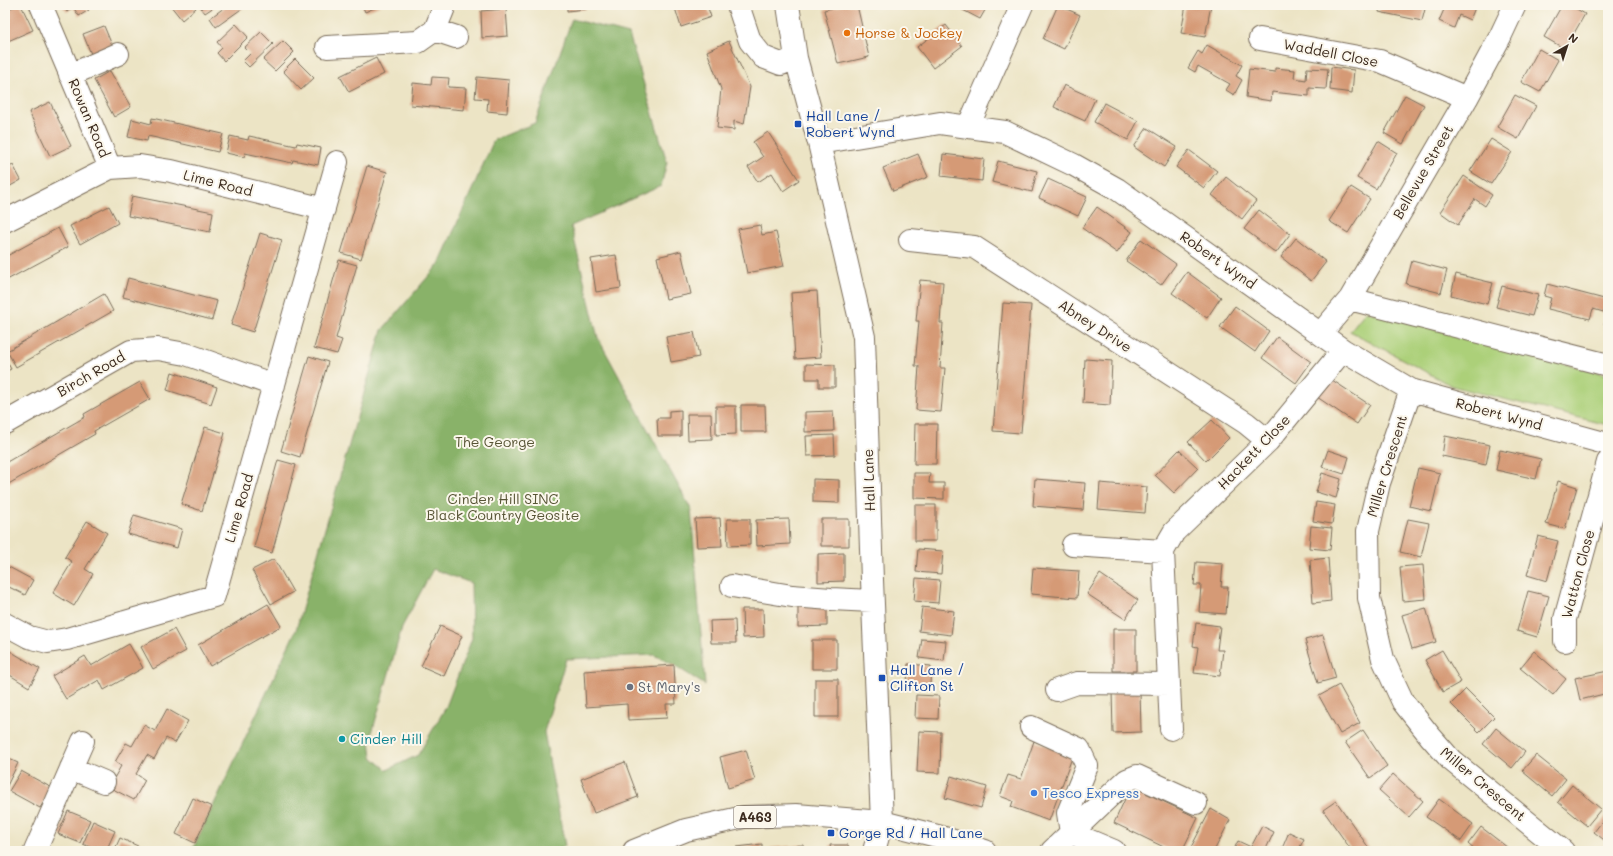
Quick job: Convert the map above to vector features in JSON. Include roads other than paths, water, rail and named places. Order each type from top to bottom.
[{"type":"street","name":"Rowan Road","points":[[5,221],[110,168],[41,5]]},
{"type":"street","points":[[338,40],[418,42],[435,30],[445,5]]},
{"type":"street","points":[[738,5],[750,41],[763,57],[781,64],[796,58]]},
{"type":"street","name":"Hall Lane","points":[[788,5],[796,58],[819,143],[864,337],[872,600],[882,822],[874,851]]},
{"type":"street","points":[[968,127],[1022,5]]},
{"type":"street","name":"Bellevue Street","points":[[1321,333],[1350,299],[1466,98],[1500,37],[1515,5]]},
{"type":"street","points":[[435,30],[456,37]]},
{"type":"street","name":"Waddell Close","points":[[1260,39],[1380,61],[1466,98]]},
{"type":"street","points":[[70,75],[118,54]]},
{"type":"street","name":"Robert Wynd","points":[[819,143],[940,123],[1005,132],[1074,165],[1117,189],[1343,350],[1411,390],[1608,444]]},
{"type":"street","name":"Lime Road","points":[[5,624],[29,637],[48,642],[67,640],[214,596],[337,162]]},
{"type":"street","name":"Lime Road","points":[[110,168],[140,166],[171,171],[324,209]]},
{"type":"street","name":"Abney Drive","points":[[910,240],[974,247],[1246,423],[1268,441]]},
{"type":"street","points":[[1350,299],[1608,365]]},
{"type":"street","name":"Birch Road","points":[[5,423],[131,351],[158,349],[186,354],[274,385]]},
{"type":"street","name":"Hackett Close","points":[[1163,551],[1174,532],[1268,441],[1343,350]]},
{"type":"street","name":"Miller Crescent","points":[[1411,390],[1380,483],[1368,531],[1369,598],[1383,659],[1403,702],[1451,760],[1563,851]]},
{"type":"street","name":"Watton Close","points":[[1565,641],[1565,619],[1608,462]]},
{"type":"street","points":[[1073,545],[1163,551],[1171,729]]},
{"type":"street","points":[[732,586],[792,596],[872,600]]},
{"type":"street","points":[[1057,690],[1077,683],[1169,684]]},
{"type":"street","points":[[1031,727],[1079,749],[1087,766],[1068,813],[1071,833]]},
{"type":"street","points":[[35,851],[83,741]]},
{"type":"street","points":[[71,768],[104,782]]},
{"type":"street","points":[[1052,851],[1127,780],[1137,776],[1196,803]]},
{"type":"street","name":"A463","points":[[634,851],[686,830],[744,817],[796,815],[882,822],[941,837],[985,851]]},
{"type":"street","points":[[1071,833],[1114,851]]},
{"type":"place","name":"Horse & Jockey","points":[[847,33]]},
{"type":"place","name":"Hall Lane / Robert Wynd","points":[[798,124]]},
{"type":"place","name":"Hall Lane / Clifton St","points":[[882,678]]},
{"type":"place","name":"St Mary's","points":[[630,687]]},
{"type":"place","name":"Cinder Hill","points":[[342,739]]},
{"type":"place","name":"Tesco Express","points":[[1034,793]]},
{"type":"place","name":"Gorge Rd / Hall Lane","points":[[831,833]]},
{"type":"park label","name":"The George","points":[[495,442]]},
{"type":"park label","name":"Cinder Hill SINC Black Country Geosite","points":[[503,508]]}]
